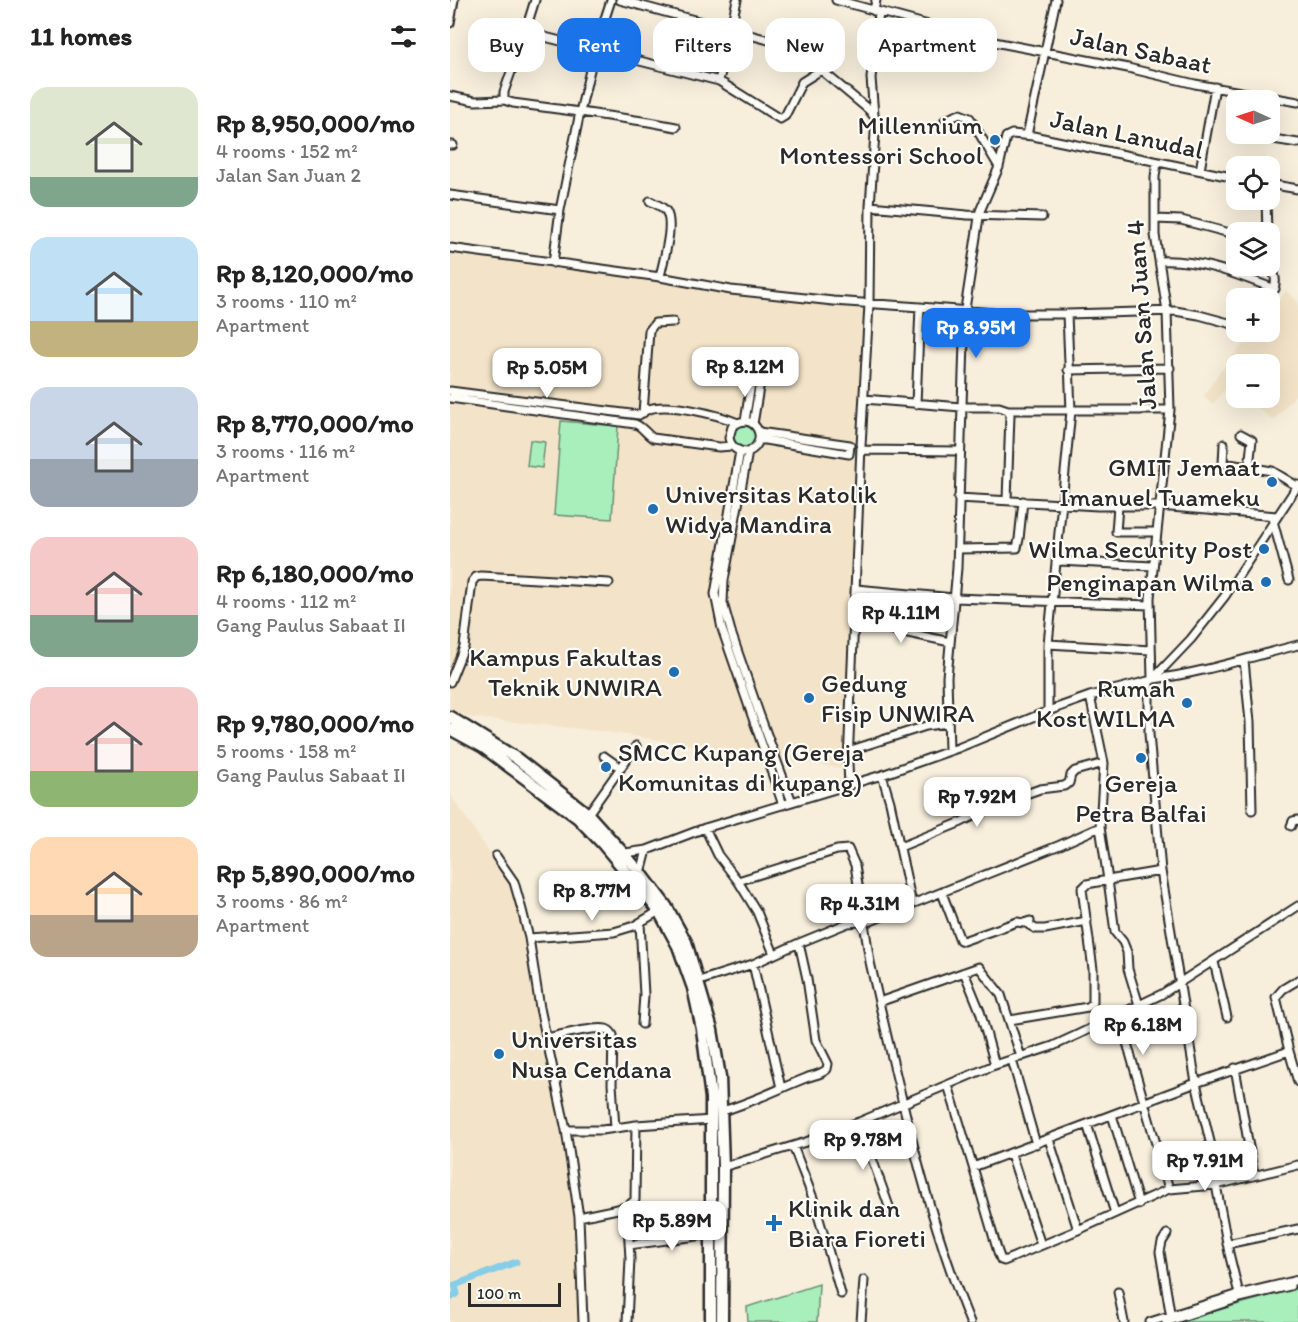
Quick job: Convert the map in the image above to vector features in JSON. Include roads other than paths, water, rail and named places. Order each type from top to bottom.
[{"type":"highway","points":[[450,717],[516,758],[566,802],[658,911],[678,946],[693,988],[708,1063],[722,1322]]},
{"type":"highway","points":[[450,729],[483,747],[588,814],[641,873],[676,923],[686,942],[699,981],[716,1054],[722,1111],[723,1167],[712,1234],[711,1322]]},
{"type":"street","points":[[450,23],[454,0]]},
{"type":"street","points":[[529,18],[535,0]]},
{"type":"street","points":[[605,18],[611,0]]},
{"type":"street","points":[[620,0],[688,18]]},
{"type":"street","points":[[733,18],[737,0]]},
{"type":"street","name":"Jalan Sabaat","points":[[836,0],[984,40],[1298,102]]},
{"type":"street","points":[[849,786],[848,751],[869,303],[870,206],[876,126],[871,78],[876,0]]},
{"type":"street","points":[[1027,135],[1056,0]]},
{"type":"street","points":[[641,61],[719,81],[780,119],[785,116],[802,82],[822,70],[875,116]]},
{"type":"street","points":[[504,100],[504,92],[511,72]]},
{"type":"street","points":[[553,263],[560,210],[590,72]]},
{"type":"street","points":[[719,81],[721,72]]},
{"type":"street","points":[[1200,170],[1215,87]]},
{"type":"street","points":[[450,96],[475,100],[504,100],[676,128]]},
{"type":"street","points":[[945,120],[960,114],[970,118],[999,167],[979,216],[965,309],[959,451],[958,549],[947,677],[949,751]]},
{"type":"street","name":"Jalan Lanudal","points":[[999,167],[1005,141],[1012,134],[1027,135],[1226,176]]},
{"type":"street","points":[[1280,140],[1298,143]]},
{"type":"street","name":"Jalan San Juan 4","points":[[1157,162],[1155,235],[1167,311],[1170,410],[1152,566],[1149,734],[1161,871],[1179,984],[1196,1083],[1212,1150],[1227,1244],[1240,1296]]},
{"type":"street","points":[[1280,186],[1298,189]]},
{"type":"street","points":[[450,195],[560,210]]},
{"type":"street","points":[[650,201],[661,206],[669,217],[670,224],[660,277]]},
{"type":"street","points":[[870,206],[979,216],[1042,217]]},
{"type":"street","points":[[1155,219],[1181,220],[1226,232]]},
{"type":"street","points":[[450,248],[660,277],[731,290],[1007,314],[1067,315],[1167,311],[1194,314],[1226,322]]},
{"type":"street","points":[[1160,261],[1178,260],[1215,267],[1272,288]]},
{"type":"street","points":[[916,404],[920,307]]},
{"type":"street","points":[[1048,711],[1048,645],[1071,411],[1067,315]]},
{"type":"street","points":[[643,413],[649,330],[655,323],[673,322]]},
{"type":"street","points":[[732,446],[729,435],[732,428],[741,422],[754,369],[760,365],[761,376],[753,424],[759,436],[796,447],[849,454],[850,445],[759,436]]},
{"type":"street","points":[[1068,370],[1170,369]]},
{"type":"street","points":[[450,391],[639,415],[652,408],[672,408],[753,424]]},
{"type":"street","points":[[450,398],[634,424],[640,426],[653,438],[706,446],[732,446],[744,452],[753,449],[759,436]]},
{"type":"street","points":[[864,399],[961,407],[999,407],[1008,410],[1170,410]]},
{"type":"street","points":[[1007,500],[1010,418],[1008,410]]},
{"type":"street","points":[[1241,434],[1252,440],[1249,467]]},
{"type":"street","points":[[796,447],[797,438]]},
{"type":"street","points":[[1151,680],[1191,639],[1225,596],[1298,486],[1272,471],[1223,463],[1224,444]]},
{"type":"street","points":[[861,450],[959,451]]},
{"type":"street","points":[[744,452],[717,578],[716,603],[722,628],[765,741],[792,802]]},
{"type":"street","points":[[958,498],[1062,504],[1159,506],[1275,519]]},
{"type":"street","points":[[958,549],[1017,548],[1023,501]]},
{"type":"street","points":[[1118,506],[1116,532],[1157,532]]},
{"type":"street","points":[[1275,519],[1289,580]]},
{"type":"street","points":[[1056,563],[1060,561],[1152,566]]},
{"type":"street","points":[[450,682],[464,647],[472,582],[476,578],[481,576],[609,583]]},
{"type":"street","points":[[856,589],[954,598],[1150,605]]},
{"type":"street","points":[[854,625],[885,628],[950,642]]},
{"type":"street","points":[[1048,645],[1151,650]]},
{"type":"street","points":[[625,853],[647,850],[705,828],[882,775],[1090,696],[1298,645]]},
{"type":"street","points":[[1244,660],[1250,722],[1252,810]]},
{"type":"street","points":[[1090,696],[1104,763],[1100,827],[1115,932],[1127,952],[1128,969],[1139,1005]]},
{"type":"street","points":[[848,751],[926,726],[948,723]]},
{"type":"street","points":[[765,741],[783,806]]},
{"type":"street","points":[[588,814],[636,746]]},
{"type":"street","points":[[604,756],[621,768]]},
{"type":"street","points":[[900,847],[1010,800],[1040,789],[1064,786],[1069,783],[1075,771],[1104,763]]},
{"type":"street","points":[[882,775],[912,904]]},
{"type":"street","points":[[1291,826],[1293,821],[1298,820]]},
{"type":"street","points":[[699,981],[753,964],[848,923],[865,922],[942,893],[1100,827]]},
{"type":"street","points":[[705,828],[718,855],[738,881],[756,912],[774,954]]},
{"type":"street","points":[[738,881],[837,850],[848,849],[855,865],[870,962],[902,1103],[936,1226],[970,1322]]},
{"type":"street","points":[[641,873],[647,850]]},
{"type":"street","points":[[495,856],[514,882],[529,938],[566,1130],[579,1217],[583,1322]]},
{"type":"street","points":[[1010,1020],[1084,1007],[1093,1003],[1094,980],[1082,889],[1087,884],[1161,871]]},
{"type":"street","points":[[942,893],[960,940],[1017,922],[1030,921],[1029,925],[1040,930],[1087,921]]},
{"type":"street","points":[[723,1167],[794,1146],[859,1122],[995,1065],[1053,1046],[1179,984],[1194,972],[1214,962],[1298,906]]},
{"type":"street","points":[[529,938],[595,934],[628,928],[658,911]]},
{"type":"street","points":[[640,923],[644,995],[642,1024]]},
{"type":"street","points":[[722,1111],[823,1073],[828,1066],[816,1040],[799,943]]},
{"type":"street","points":[[1214,962],[1227,1017]]},
{"type":"street","points":[[753,964],[781,1088]]},
{"type":"street","points":[[879,1002],[975,968],[982,969],[1001,995],[1021,1057]]},
{"type":"street","points":[[964,972],[983,1022],[995,1065]]},
{"type":"street","points":[[1298,980],[1282,989],[1276,997],[1298,1082]]},
{"type":"street","points":[[1119,1015],[1169,1189]]},
{"type":"street","points":[[547,1038],[599,1029],[608,1029],[611,1032],[613,1035],[612,1084],[615,1128]]},
{"type":"street","points":[[973,1167],[1235,1068],[1289,1051]]},
{"type":"street","points":[[1012,1060],[1036,1144]]},
{"type":"street","points":[[1235,1068],[1254,1175]]},
{"type":"street","points":[[948,1085],[1001,1260],[1007,1260],[1078,1230],[1169,1189],[1216,1185],[1298,1166]]},
{"type":"street","points":[[1112,1115],[1139,1203]]},
{"type":"street","points":[[566,1130],[712,1120]]},
{"type":"street","points":[[859,1122],[891,1212]]},
{"type":"street","points":[[1087,1124],[1115,1213]]},
{"type":"street","points":[[579,1217],[627,1207],[635,1198],[636,1125]]},
{"type":"street","points":[[1049,1138],[1078,1230]]},
{"type":"street","points":[[794,1146],[813,1198],[841,1294]]},
{"type":"street","points":[[1011,1154],[1041,1245]]},
{"type":"street","points":[[627,1207],[629,1245],[627,1322]]},
{"type":"street","points":[[1227,1244],[1298,1229]]},
{"type":"street","points":[[629,1245],[712,1234]]},
{"type":"street","points":[[1167,1234],[1160,1252],[1169,1319]]},
{"type":"street","points":[[861,1322],[864,1280]]},
{"type":"street","points":[[1150,1322],[1169,1319],[1298,1280]]},
{"type":"street","points":[[1240,1296],[1298,1284]]},
{"type":"street","points":[[1118,1292],[1124,1322]]},
{"type":"waterway","points":[[450,1298],[457,1294],[455,1285],[516,1262]]},
{"type":"place","name":"Millennium Montessori School","points":[[995,140]]},
{"type":"place","name":"GMIT Jemaat Imanuel Tuameku","points":[[1272,482]]},
{"type":"place","name":"Universitas Katolik Widya Mandira","points":[[653,509]]},
{"type":"place","name":"Wilma Security Post","points":[[1264,549]]},
{"type":"place","name":"Penginapan Wilma","points":[[1266,582]]},
{"type":"place","name":"Kampus Fakultas Teknik UNWIRA","points":[[674,672]]},
{"type":"place","name":"Gedung Fisip UNWIRA","points":[[809,698]]},
{"type":"place","name":"Rumah Kost WILMA","points":[[1187,703]]},
{"type":"place","name":"Gereja Petra Balfai","points":[[1141,758]]},
{"type":"place","name":"SMCC Kupang (Gereja Komunitas di kupang)","points":[[606,767]]},
{"type":"place","name":"Universitas Nusa Cendana","points":[[499,1054]]},
{"type":"place","name":"Klinik dan Biara Fioreti","points":[[774,1223]]}]
